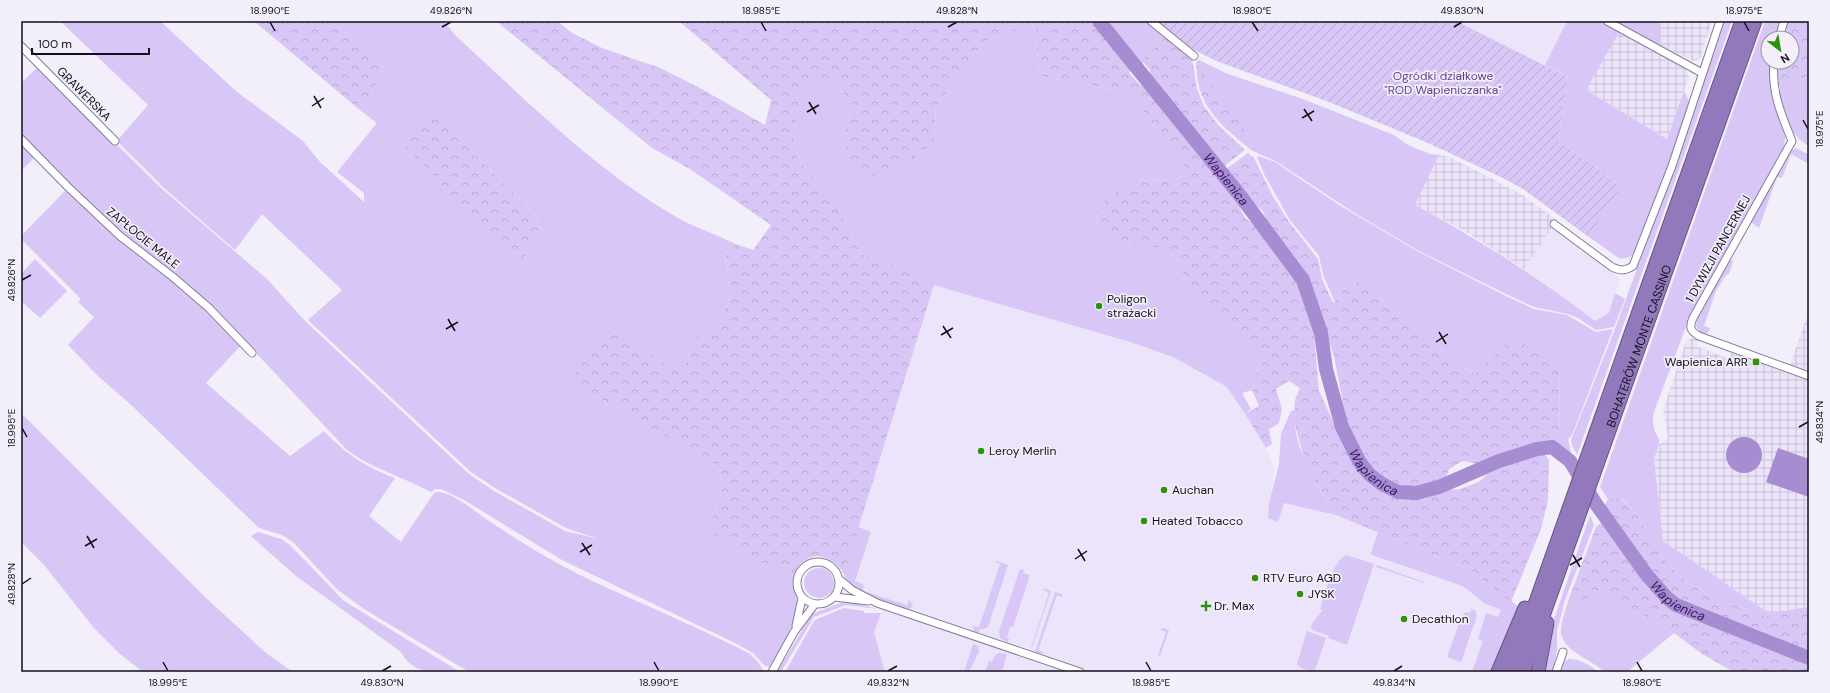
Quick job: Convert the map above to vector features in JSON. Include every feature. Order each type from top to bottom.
[{"type":"highway","name":"BOHATERÓW MONTE CASSINO","points":[[1511,672],[1742,21]]},
{"type":"highway","name":"BOHATERÓW MONTE CASSINO","points":[[1523,672],[1755,21]]},
{"type":"highway","points":[[1498,672],[1520,619],[1554,549]]},
{"type":"highway","points":[[1538,672],[1557,576]]},
{"type":"street","points":[[1152,21],[1194,56]]},
{"type":"street","points":[[1607,21],[1702,73]]},
{"type":"street","points":[[1554,224],[1612,267],[1620,271],[1627,270],[1633,266],[1672,166],[1720,21]]},
{"type":"street","name":"GRAWERSKA","points":[[21,46],[115,141]]},
{"type":"street","name":"1 DYWIZJI PANCERNEJ","points":[[1774,70],[1773,85],[1775,98],[1792,141],[1693,318],[1690,327],[1692,332],[1699,336],[1809,376]]},
{"type":"street","name":"ZAPŁOCIE MAŁE","points":[[21,139],[68,187],[120,236],[173,277],[209,308],[252,353]]},
{"type":"street","points":[[840,580],[840,586],[835,597],[829,602],[815,604],[802,598],[798,592],[798,577],[801,570],[813,562],[820,562],[833,567],[840,580],[852,590],[877,603],[1080,672]]},
{"type":"street","points":[[835,597],[877,603]]},
{"type":"street","points":[[794,632],[802,598]]},
{"type":"street","points":[[772,672],[794,632],[815,604]]},
{"type":"street","points":[[1556,672],[1563,652]]},
{"type":"shaded area","points":[[1456,21],[1567,21],[1545,65]]},
{"type":"shaded area","points":[[1661,21],[1712,21],[1700,59],[1693,61],[1661,46]]},
{"type":"shaded area","points":[[1620,31],[1686,68],[1689,77],[1667,139],[1586,90]]},
{"type":"shaded area","points":[[1439,155],[1450,157],[1521,194],[1557,220],[1524,269],[1465,231],[1415,205]]},
{"type":"shaded area","points":[[1552,227],[1618,276],[1620,280],[1610,313],[1595,321],[1524,269]]},
{"type":"shaded area","points":[[934,285],[1130,342],[1173,357],[1227,387],[1266,448],[1274,467],[1268,518],[1284,503],[1336,515],[1472,571],[1511,602],[1483,672],[885,672],[874,632],[886,601],[857,590],[844,574]]},
{"type":"shaded area","points":[[1809,311],[1809,607],[1769,613],[1663,541],[1654,459],[1658,445],[1668,438],[1663,410],[1686,341],[1693,338],[1699,340],[1697,346],[1729,359],[1732,352],[1787,373]]},
{"type":"shaded area","points":[[1744,437],[1754,440],[1759,445],[1762,455],[1759,465],[1754,470],[1744,473],[1734,470],[1729,465],[1726,455],[1729,445],[1734,440]]},
{"type":"shaded area","points":[[1778,448],[1809,459],[1809,497],[1766,482]]},
{"type":"green space","points":[[60,21],[160,21],[237,92],[303,141],[320,162],[364,202],[364,193],[337,172],[377,123],[361,111],[385,69],[333,21],[444,21],[456,36],[534,108],[615,176],[643,196],[680,219],[736,244],[726,255],[731,296],[718,322],[696,337],[685,364],[670,367],[618,331],[591,349],[575,385],[718,466],[723,486],[710,525],[767,565],[794,574],[793,587],[798,605],[795,619],[770,667],[765,666],[753,653],[737,644],[562,560],[464,500],[441,489],[435,489],[431,492],[378,468],[347,450],[243,339],[121,235],[21,136],[21,83],[38,67],[161,188],[267,279],[305,321],[469,474],[494,491],[565,531],[599,539],[566,528],[495,488],[471,472],[308,320],[342,290],[262,214],[235,250],[163,187],[117,141],[148,105]],"holes":[[[433,111],[537,217],[539,234],[524,250],[527,261]]]},
{"type":"green space","points":[[254,21],[333,21],[385,69],[361,111]]},
{"type":"green space","points":[[496,21],[557,21],[572,33],[602,48],[660,68],[698,87],[765,125],[771,100],[679,21],[1096,21],[1132,69],[1129,73],[1140,85],[1147,86],[1239,202],[1241,211],[1246,219],[1259,227],[1281,254],[1296,276],[1306,297],[1313,323],[1319,391],[1344,445],[1355,463],[1376,485],[1389,492],[1404,496],[1423,498],[1450,490],[1460,489],[1479,482],[1487,474],[1519,460],[1544,454],[1549,460],[1548,500],[1541,529],[1511,602],[1472,571],[1336,515],[1306,466],[1294,421],[1295,400],[1300,388],[1289,381],[1276,389],[1282,409],[1279,423],[1269,429],[1272,444],[1266,448],[1245,414],[1259,406],[1252,390],[1262,356],[1219,321],[1189,289],[1175,257],[1159,248],[1121,245],[1099,233],[1096,220],[1098,208],[1108,197],[1136,181],[1177,180],[1187,170],[1130,93],[1039,76],[1035,25],[999,35],[981,45],[936,108],[934,142],[906,164],[871,176],[850,162],[844,134],[852,107],[834,80],[803,84],[793,138],[798,160],[830,193],[861,254],[915,272],[934,285],[844,574],[832,561],[818,556],[805,560],[794,574],[767,565],[717,538],[710,525],[723,486],[718,466],[575,385],[576,369],[591,349],[618,331],[670,367],[685,364],[696,337],[718,322],[731,296],[726,255],[736,244],[753,250],[771,225],[690,169],[652,148]]},
{"type":"green space","points":[[1104,21],[1147,21],[1167,36],[1138,63]]},
{"type":"green space","name":"Ogródki działkowe \"ROD Wapieniczanka\"","points":[[1157,21],[1456,21],[1568,77],[1558,141],[1622,186],[1589,237],[1523,189],[1503,178],[1428,143],[1329,102],[1216,61],[1191,48]]},
{"type":"green space","points":[[1567,21],[1601,21],[1620,31],[1586,90],[1667,139],[1684,91],[1690,104],[1670,165],[1638,247],[1630,257],[1620,259],[1589,237],[1622,186],[1558,141],[1568,77],[1545,65]]},
{"type":"green space","points":[[1614,21],[1661,21],[1661,46]]},
{"type":"green space","points":[[1723,21],[1732,21],[1577,455],[1571,440],[1615,329],[1674,167]]},
{"type":"green space","points":[[1765,21],[1780,21],[1777,30],[1762,30]]},
{"type":"green space","points":[[1788,21],[1809,21],[1809,96],[1795,82],[1784,88],[1780,88],[1777,75],[1778,70],[1800,70],[1800,30],[1785,30]]},
{"type":"green space","points":[[1035,25],[1039,76],[1130,93],[1187,170],[1177,180],[1136,181],[1108,197],[1098,208],[1096,220],[1099,233],[1121,245],[1159,248],[1175,257],[1189,289],[1219,321],[1262,356],[1252,390],[1242,393],[1251,409],[1245,414],[1227,387],[1173,357],[1130,342],[934,285],[915,272],[861,254],[830,193],[798,160],[793,138],[803,83],[834,80],[852,107],[844,134],[934,142],[936,108],[981,45],[999,35]]},
{"type":"green space","points":[[1760,35],[1760,70],[1770,70],[1771,93],[1785,137],[1784,148],[1687,324],[1655,409],[1653,421],[1654,429],[1660,441],[1658,442],[1659,444],[1654,459],[1663,541],[1769,613],[1767,617],[1713,597],[1685,581],[1661,556],[1636,514],[1622,498],[1608,499],[1600,487]]},
{"type":"green space","points":[[1167,36],[1192,58],[1197,89],[1204,106],[1219,126],[1245,150],[1223,167],[1152,83],[1150,70],[1144,63],[1138,63]]},
{"type":"green space","points":[[1199,60],[1228,74],[1300,98],[1394,135],[1408,145],[1430,154],[1439,155],[1415,205],[1462,231],[1507,259],[1552,289],[1595,321],[1609,313],[1615,293],[1625,299],[1614,327],[1596,330],[1578,318],[1568,314],[1534,307],[1510,296],[1417,250],[1353,212],[1277,162],[1251,150],[1250,140],[1196,62]]},
{"type":"green space","points":[[1196,62],[1243,128],[1250,140],[1251,150],[1214,116],[1209,108],[1199,87]]},
{"type":"green space","points":[[1795,82],[1809,96],[1809,146],[1791,129],[1784,113],[1780,96],[1780,88],[1784,88]]},
{"type":"green space","points":[[433,111],[537,217],[539,234],[524,250],[528,261],[517,260],[484,229],[405,146],[416,126]]},
{"type":"green space","points":[[21,142],[35,157],[21,171]]},
{"type":"green space","points":[[1796,148],[1809,155],[1809,164],[1791,154],[1782,178],[1777,177],[1759,228],[1751,222],[1791,151]]},
{"type":"green space","points":[[1248,153],[1254,158],[1272,195],[1289,222],[1318,259],[1322,279],[1333,303],[1342,291],[1361,280],[1459,366],[1475,373],[1511,339],[1560,361],[1559,446],[1549,444],[1533,447],[1482,465],[1463,461],[1449,469],[1445,480],[1428,487],[1406,489],[1392,485],[1374,471],[1359,452],[1347,424],[1334,356],[1312,291],[1304,273],[1267,222],[1261,209],[1250,202],[1225,170]]},
{"type":"green space","points":[[1258,156],[1275,162],[1339,205],[1417,251],[1510,298],[1534,309],[1567,315],[1596,332],[1613,329],[1572,435],[1568,439],[1572,458],[1559,446],[1560,361],[1511,340],[1476,373],[1459,366],[1361,280],[1342,291],[1335,302],[1323,275],[1319,256],[1290,220],[1265,176],[1257,157]]},
{"type":"green space","points":[[67,189],[208,310],[242,344],[206,383],[290,456],[324,431],[356,459],[395,478],[369,516],[401,542],[434,493],[439,492],[446,494],[461,501],[528,546],[571,571],[750,654],[765,672],[469,672],[364,609],[338,590],[293,542],[282,535],[259,528],[129,403],[99,377],[68,345],[94,317],[78,302],[81,299],[21,239],[21,236]]},
{"type":"green space","points":[[35,259],[67,291],[40,318],[21,301],[21,274]]},
{"type":"green space","points":[[1732,260],[1733,262],[1729,274],[1726,275],[1716,291],[1704,326],[1710,328],[1708,333],[1702,334],[1696,326],[1697,318],[1729,261]]},
{"type":"green space","points":[[1295,410],[1297,438],[1301,452],[1314,479],[1336,515],[1284,503],[1278,522],[1268,518],[1269,503],[1279,464],[1281,434],[1291,411]]},
{"type":"green space","points":[[21,413],[206,598],[266,653],[293,672],[143,672],[120,654],[94,628],[44,565],[21,542]]},
{"type":"green space","points":[[1621,498],[1636,514],[1661,556],[1685,581],[1713,597],[1767,617],[1769,613],[1809,607],[1809,651],[1756,629],[1680,602],[1654,577],[1604,507],[1608,499]]},
{"type":"green space","points":[[1590,515],[1594,525],[1565,600],[1557,631],[1557,649],[1553,672],[1543,672],[1552,625]]},
{"type":"green space","points":[[1601,523],[1605,526],[1659,600],[1675,609],[1809,664],[1809,672],[1734,672],[1702,654],[1674,633],[1643,615],[1611,603],[1603,592],[1592,590],[1586,601],[1575,605],[1568,601],[1596,527]]},
{"type":"green space","points":[[858,527],[871,532],[855,581],[864,585],[863,591],[907,605],[909,600],[913,605],[911,609],[873,597],[863,592],[847,580],[844,575],[844,571]]},
{"type":"green space","points":[[258,532],[281,539],[290,545],[344,601],[460,672],[426,671],[412,665],[406,660],[401,652],[296,576],[251,536]]},
{"type":"green space","points":[[1378,532],[1472,571],[1520,608],[1493,672],[1472,672],[1483,641],[1478,639],[1486,613],[1498,617],[1501,610],[1484,603],[1463,586],[1372,555],[1371,553]]},
{"type":"green space","points":[[1346,555],[1374,564],[1347,645],[1328,638],[1329,636],[1311,628],[1322,610],[1320,609],[1333,571],[1341,559]]},
{"type":"green space","points":[[995,562],[1008,565],[988,627],[980,629],[978,633],[974,631],[973,626],[979,627],[1000,564]]},
{"type":"green space","points":[[1377,565],[1424,582],[1424,583],[1376,567]]},
{"type":"green space","points":[[819,568],[830,572],[834,583],[830,594],[819,598],[808,594],[804,583],[808,572]]},
{"type":"green space","points":[[1020,569],[1024,570],[1023,573],[1030,575],[1013,627],[1010,627],[1007,637],[1009,638],[1008,643],[1000,638],[999,631]]},
{"type":"green space","points":[[1044,588],[1051,591],[1031,648],[1049,593],[1044,590]]},
{"type":"green space","points":[[1592,590],[1603,592],[1611,603],[1643,615],[1674,633],[1627,672],[1605,672],[1571,649],[1562,638],[1561,627],[1568,601],[1575,605]]},
{"type":"green space","points":[[1055,592],[1062,594],[1062,597],[1057,595],[1038,650],[1043,652],[1041,654],[1035,652]]},
{"type":"green space","points":[[843,602],[878,609],[846,605],[814,617],[781,672],[777,672],[812,614]]},
{"type":"green space","points":[[844,608],[864,611],[864,613],[881,613],[874,632],[885,672],[785,672],[814,621]]},
{"type":"green space","points":[[1471,609],[1475,610],[1477,616],[1461,662],[1447,657],[1461,618],[1464,613],[1471,612]]},
{"type":"green space","points":[[1163,628],[1169,630],[1160,656],[1158,655],[1166,632],[1160,630]]},
{"type":"green space","points":[[1307,631],[1326,638],[1315,670],[1321,672],[1315,672],[1302,668],[1297,664]]},
{"type":"green space","points":[[973,644],[978,646],[979,652],[969,672],[964,672]]},
{"type":"green space","points":[[998,653],[1007,654],[1002,672],[985,672],[989,661],[992,662]]},
{"type":"green space","points":[[1569,659],[1585,663],[1598,672],[1559,672],[1565,661]]},
{"type":"waterway","name":"Wapienica","points":[[1099,21],[1242,198],[1303,280],[1321,333],[1326,369],[1342,427],[1359,461],[1369,474],[1382,484],[1398,492],[1416,493],[1439,487],[1499,461],[1537,449],[1552,447],[1570,461],[1596,504],[1646,574],[1667,598],[1676,605],[1809,658]]},
{"type":"place","name":"Poligon strażacki","points":[[1099,306]]},
{"type":"place","name":"Wapienica ARR","points":[[1756,362]]},
{"type":"place","name":"Leroy Merlin","points":[[981,451]]},
{"type":"place","name":"Auchan","points":[[1164,490]]},
{"type":"place","name":"Heated Tobacco","points":[[1144,521]]},
{"type":"place","name":"RTV Euro AGD","points":[[1255,578]]},
{"type":"place","name":"JYSK","points":[[1300,594]]},
{"type":"place","name":"Dr. Max","points":[[1206,606]]},
{"type":"place","name":"Decathlon","points":[[1404,619]]}]
